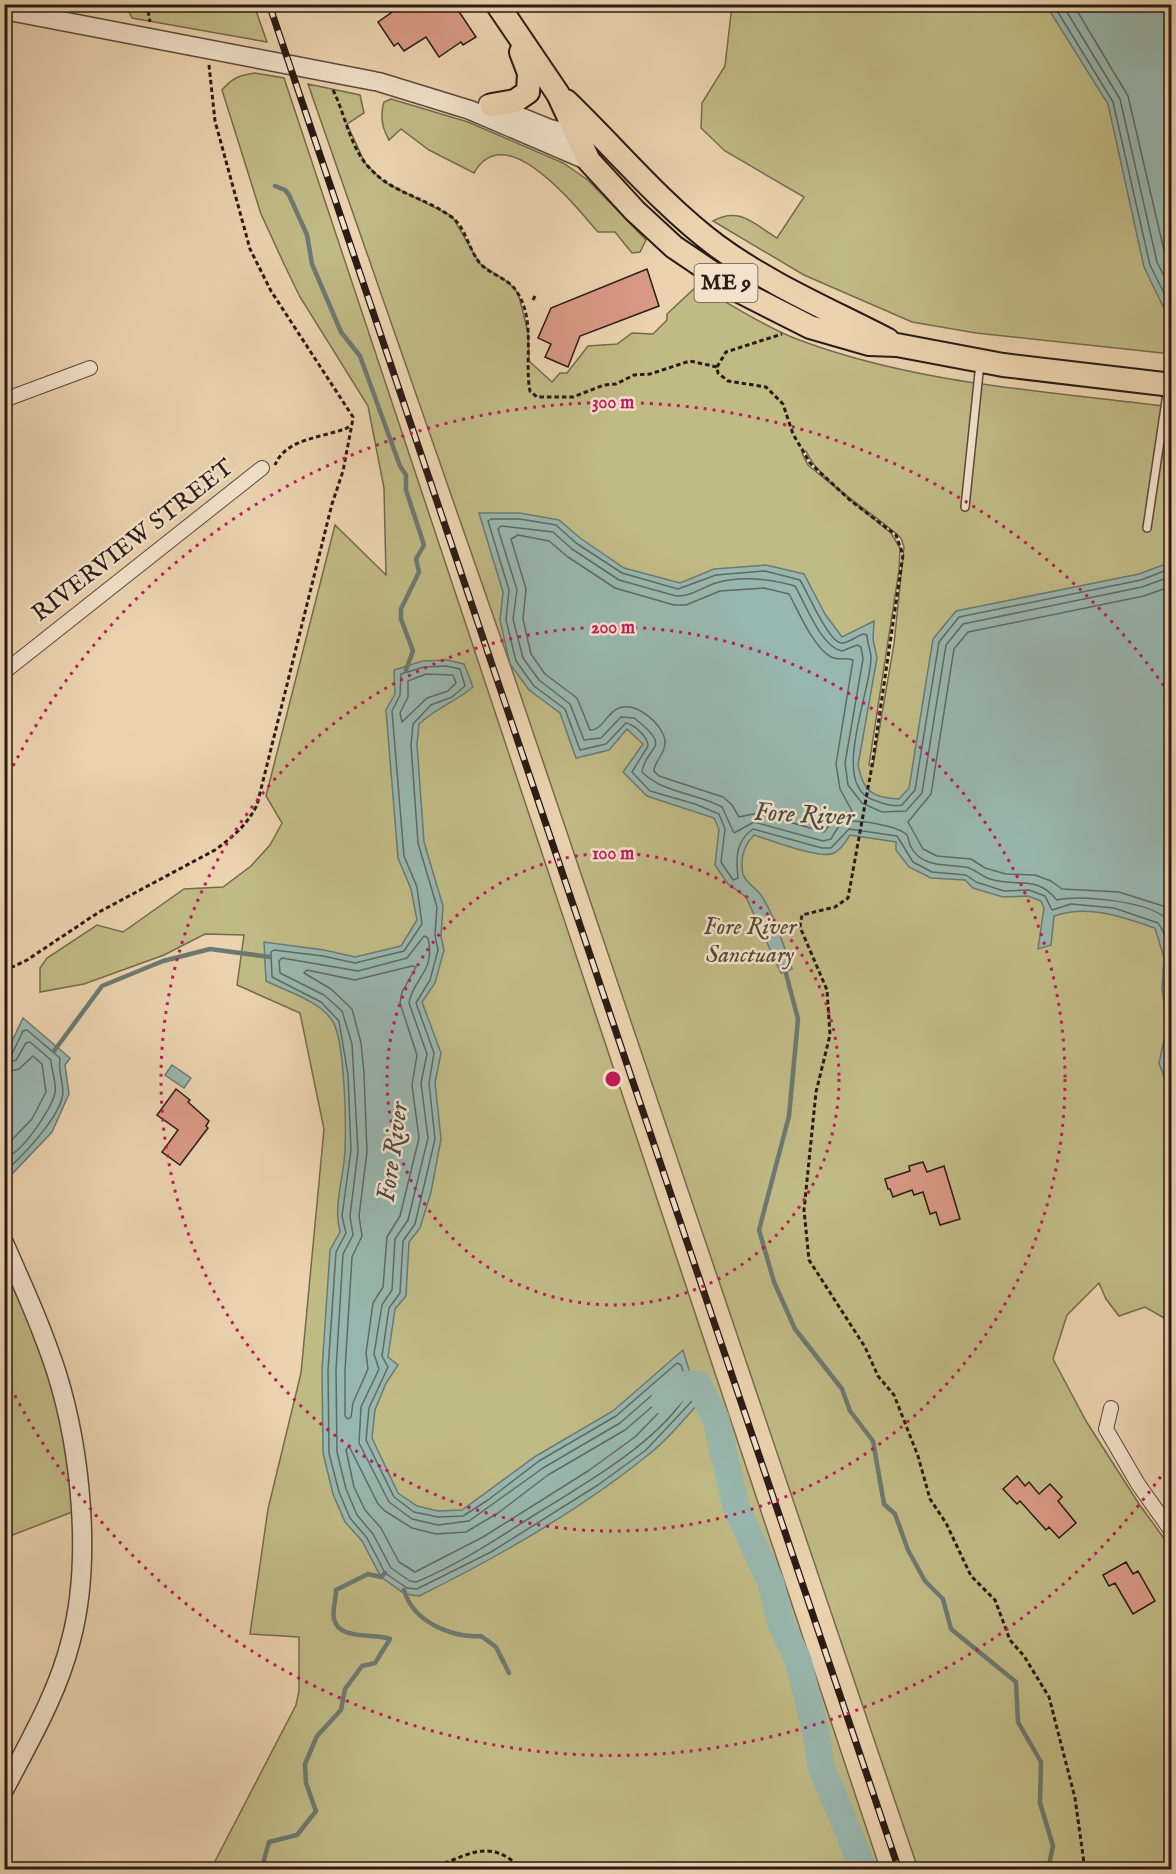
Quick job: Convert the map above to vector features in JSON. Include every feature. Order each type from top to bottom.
[{"type":"main road","name":"ME 9","points":[[502,13],[558,94],[667,204],[717,246],[769,279],[897,345]]},
{"type":"main road","points":[[492,105],[515,101],[524,96],[531,82],[502,13]]},
{"type":"main road","name":"ME 9","points":[[558,94],[589,161],[634,211],[674,247],[739,291],[785,316],[839,337],[869,345],[897,345],[980,361],[1170,385]]},
{"type":"main road","name":"ME 9","points":[[576,135],[606,156],[663,215],[713,256],[774,291],[843,317]]},
{"type":"street","points":[[4,10],[376,82],[470,110],[589,161]]},
{"type":"street","points":[[376,82],[419,84],[492,105],[549,129],[576,135]]},
{"type":"street","points":[[4,400],[90,368]]},
{"type":"street","name":"RIVERVIEW STREET","points":[[4,672],[262,468]]},
{"type":"street","points":[[4,1243],[38,1322],[64,1402],[73,1446],[80,1509],[81,1573],[72,1640],[47,1707],[4,1790]]},
{"type":"street","points":[[1111,1408],[1106,1429],[1138,1484],[1172,1532]]},
{"type":"lane","points":[[965,507],[980,361]]},
{"type":"lane","points":[[1148,528],[1170,385]]},
{"type":"path","points":[[4,970],[27,960],[99,912],[216,850],[232,838],[250,818],[257,805],[332,504],[343,471],[353,417],[345,401],[271,291],[250,249],[215,121],[208,50]]},
{"type":"path","points":[[331,86],[343,109],[348,131],[365,163],[397,191],[452,216],[480,264],[508,282],[518,293],[528,332],[530,391],[537,397],[573,397],[604,384],[616,384],[634,375],[650,374],[690,361],[717,367]]},
{"type":"path","points":[[533,300],[536,294]]},
{"type":"path","points":[[790,332],[726,352],[717,367],[718,373],[728,381],[766,387],[783,404],[793,434],[810,463],[861,509],[896,535],[903,555],[872,766],[848,898],[835,906],[802,915],[800,927],[827,990],[830,1035],[816,1092],[804,1210],[809,1260],[865,1347],[878,1376],[894,1395],[918,1456],[930,1499],[946,1523],[971,1576],[995,1600],[1010,1640],[1024,1656],[1049,1697],[1075,1798],[1085,1869]]},
{"type":"path","points":[[262,468],[270,477],[278,458],[295,443],[331,434],[352,424]]},
{"type":"path","points":[[423,1869],[444,1865],[472,1851],[495,1850],[509,1856],[522,1869]]},
{"type":"green space","points":[[126,5],[254,5],[267,42],[132,18]]},
{"type":"green space","points":[[732,5],[1171,5],[1171,354],[976,333],[912,322],[804,275],[713,221],[731,215],[739,216],[777,238],[804,197],[725,151],[701,128],[702,103],[725,66]]},
{"type":"green space","points":[[255,73],[284,78],[880,1869],[495,1870],[491,1867],[478,1870],[211,1869],[296,1705],[299,1691],[299,1637],[250,1634],[268,1509],[301,1373],[324,1129],[300,1013],[237,985],[244,935],[205,934],[164,955],[84,984],[40,992],[40,968],[47,958],[97,925],[123,932],[184,889],[223,887],[251,866],[270,845],[282,823],[266,796],[335,525],[386,575],[384,488],[368,406],[300,297],[284,264],[261,214],[222,90],[237,78]]},
{"type":"green space","name":"Fore River Sanctuary","points":[[308,84],[360,95],[364,113],[347,124],[365,163],[384,182],[452,216],[480,264],[508,282],[518,293],[528,332],[529,361],[552,382],[560,373],[567,373],[588,346],[617,344],[632,333],[653,334],[667,320],[667,314],[697,286],[794,338],[839,354],[886,366],[980,384],[1171,407],[1171,1322],[1145,1307],[1119,1316],[1106,1299],[1099,1283],[1067,1315],[1053,1359],[1086,1421],[1139,1504],[1171,1548],[1171,1869],[918,1869],[510,664]],"holes":[[[806,451],[813,463],[836,487],[901,538],[904,547],[894,644],[873,766],[869,765],[899,570],[900,548],[891,533],[808,465],[802,453]]]},
{"type":"green space","points":[[391,99],[468,122],[563,163],[588,180],[646,240],[640,252],[632,253],[615,232],[598,232],[557,187],[521,160],[504,155],[488,158],[474,173],[429,150],[401,129],[389,140],[383,126],[382,112],[384,102]]},
{"type":"green space","points":[[4,1243],[38,1322],[80,1509],[5,1538]]},
{"type":"water","points":[[1046,5],[1171,5],[1171,323],[1144,267],[1108,104]]},
{"type":"water","name":"Fore River","points":[[479,513],[520,513],[559,520],[580,538],[624,568],[680,583],[714,569],[766,565],[804,574],[825,614],[842,637],[874,621],[873,639],[877,658],[858,765],[863,781],[870,791],[882,797],[899,799],[909,788],[933,639],[956,611],[1139,574],[1171,562],[1171,1097],[1159,1063],[1167,1026],[1162,989],[1164,958],[1155,928],[1105,913],[1079,911],[1067,913],[1054,916],[1051,945],[1038,949],[1044,908],[1041,901],[1028,896],[1003,897],[973,888],[965,880],[931,878],[909,867],[896,850],[896,842],[850,835],[834,853],[818,854],[754,835],[745,848],[743,874],[761,895],[778,931],[792,969],[781,973],[746,897],[728,884],[715,865],[719,829],[714,818],[647,796],[623,772],[643,744],[627,729],[609,750],[576,758],[560,713],[529,690],[510,664],[500,620],[503,592]]},
{"type":"water","name":"Fore River","points":[[447,660],[464,664],[473,687],[419,724],[417,745],[424,842],[443,906],[441,936],[444,950],[435,983],[422,1002],[441,1053],[435,1083],[441,1139],[431,1192],[420,1228],[409,1242],[406,1296],[395,1309],[388,1357],[398,1365],[386,1383],[375,1410],[372,1438],[398,1493],[417,1506],[438,1511],[462,1510],[536,1456],[613,1411],[683,1350],[699,1403],[668,1437],[622,1476],[537,1532],[419,1596],[405,1594],[381,1577],[362,1541],[345,1522],[333,1494],[323,1453],[322,1370],[330,1250],[340,1232],[338,1202],[345,1150],[342,1064],[337,1032],[327,1015],[312,1002],[266,981],[264,942],[324,950],[355,957],[401,946],[417,920],[411,889],[398,858],[386,710],[395,694],[394,670],[423,661]]},
{"type":"water","points":[[23,1018],[70,1058],[65,1065],[69,1094],[52,1132],[13,1173],[5,1170],[5,1056]]},
{"type":"water","points":[[172,1065],[191,1078],[184,1088],[165,1075]]},
{"type":"building","points":[[404,4],[454,4],[476,37],[463,45],[461,42],[439,57],[426,37],[404,51],[398,43],[394,46],[378,22]]},
{"type":"building","points":[[647,269],[659,306],[580,336],[568,367],[545,357],[551,344],[538,338],[551,308]]},
{"type":"building","points":[[176,1089],[190,1100],[188,1102],[209,1121],[206,1126],[208,1128],[180,1165],[162,1152],[178,1130],[157,1115]]},
{"type":"building","points":[[923,1162],[927,1172],[944,1166],[960,1219],[940,1225],[936,1212],[930,1214],[923,1192],[914,1195],[912,1190],[893,1197],[885,1179],[910,1171],[909,1166]]},
{"type":"building","points":[[1017,1476],[1025,1486],[1029,1482],[1039,1494],[1050,1484],[1062,1497],[1058,1501],[1076,1523],[1059,1538],[1049,1527],[1046,1530],[1020,1501],[1017,1504],[1003,1489]]},
{"type":"building","points":[[1126,1562],[1133,1574],[1138,1571],[1155,1601],[1133,1614],[1115,1583],[1109,1586],[1103,1575]]},
{"type":"waterway","points":[[275,186],[285,190],[289,195],[307,235],[312,264],[341,332],[360,356],[400,466],[406,475],[406,490],[424,545],[416,559],[419,572],[401,609],[401,619],[413,651],[406,670]]},
{"type":"waterway","points":[[54,1051],[102,986],[163,961],[210,949],[270,957]]},
{"type":"waterway","points":[[784,966],[798,1019],[789,1116],[759,1230],[774,1282],[795,1329],[842,1389],[850,1411],[873,1441],[884,1504],[895,1514],[908,1550],[925,1581],[943,1599],[951,1629],[1016,1682],[1018,1722],[1041,1762],[1040,1803],[1053,1846],[1048,1870]]},
{"type":"waterway","points":[[664,1401],[680,1385],[698,1384],[716,1419],[736,1507],[771,1583],[781,1624],[798,1660],[817,1737],[821,1766],[864,1870]]},
{"type":"waterway","points":[[261,1870],[269,1842],[297,1835],[316,1811],[306,1783],[305,1764],[317,1736],[341,1710],[345,1689],[362,1666],[375,1663],[390,1639],[358,1635],[343,1631],[337,1626],[334,1619],[336,1590],[368,1574],[381,1577],[385,1573]]},
{"type":"waterway","points":[[404,1590],[416,1611],[435,1626],[458,1634],[481,1636],[496,1647],[509,1673]]},
{"type":"railway","points":[[269,4],[899,1870]]}]
